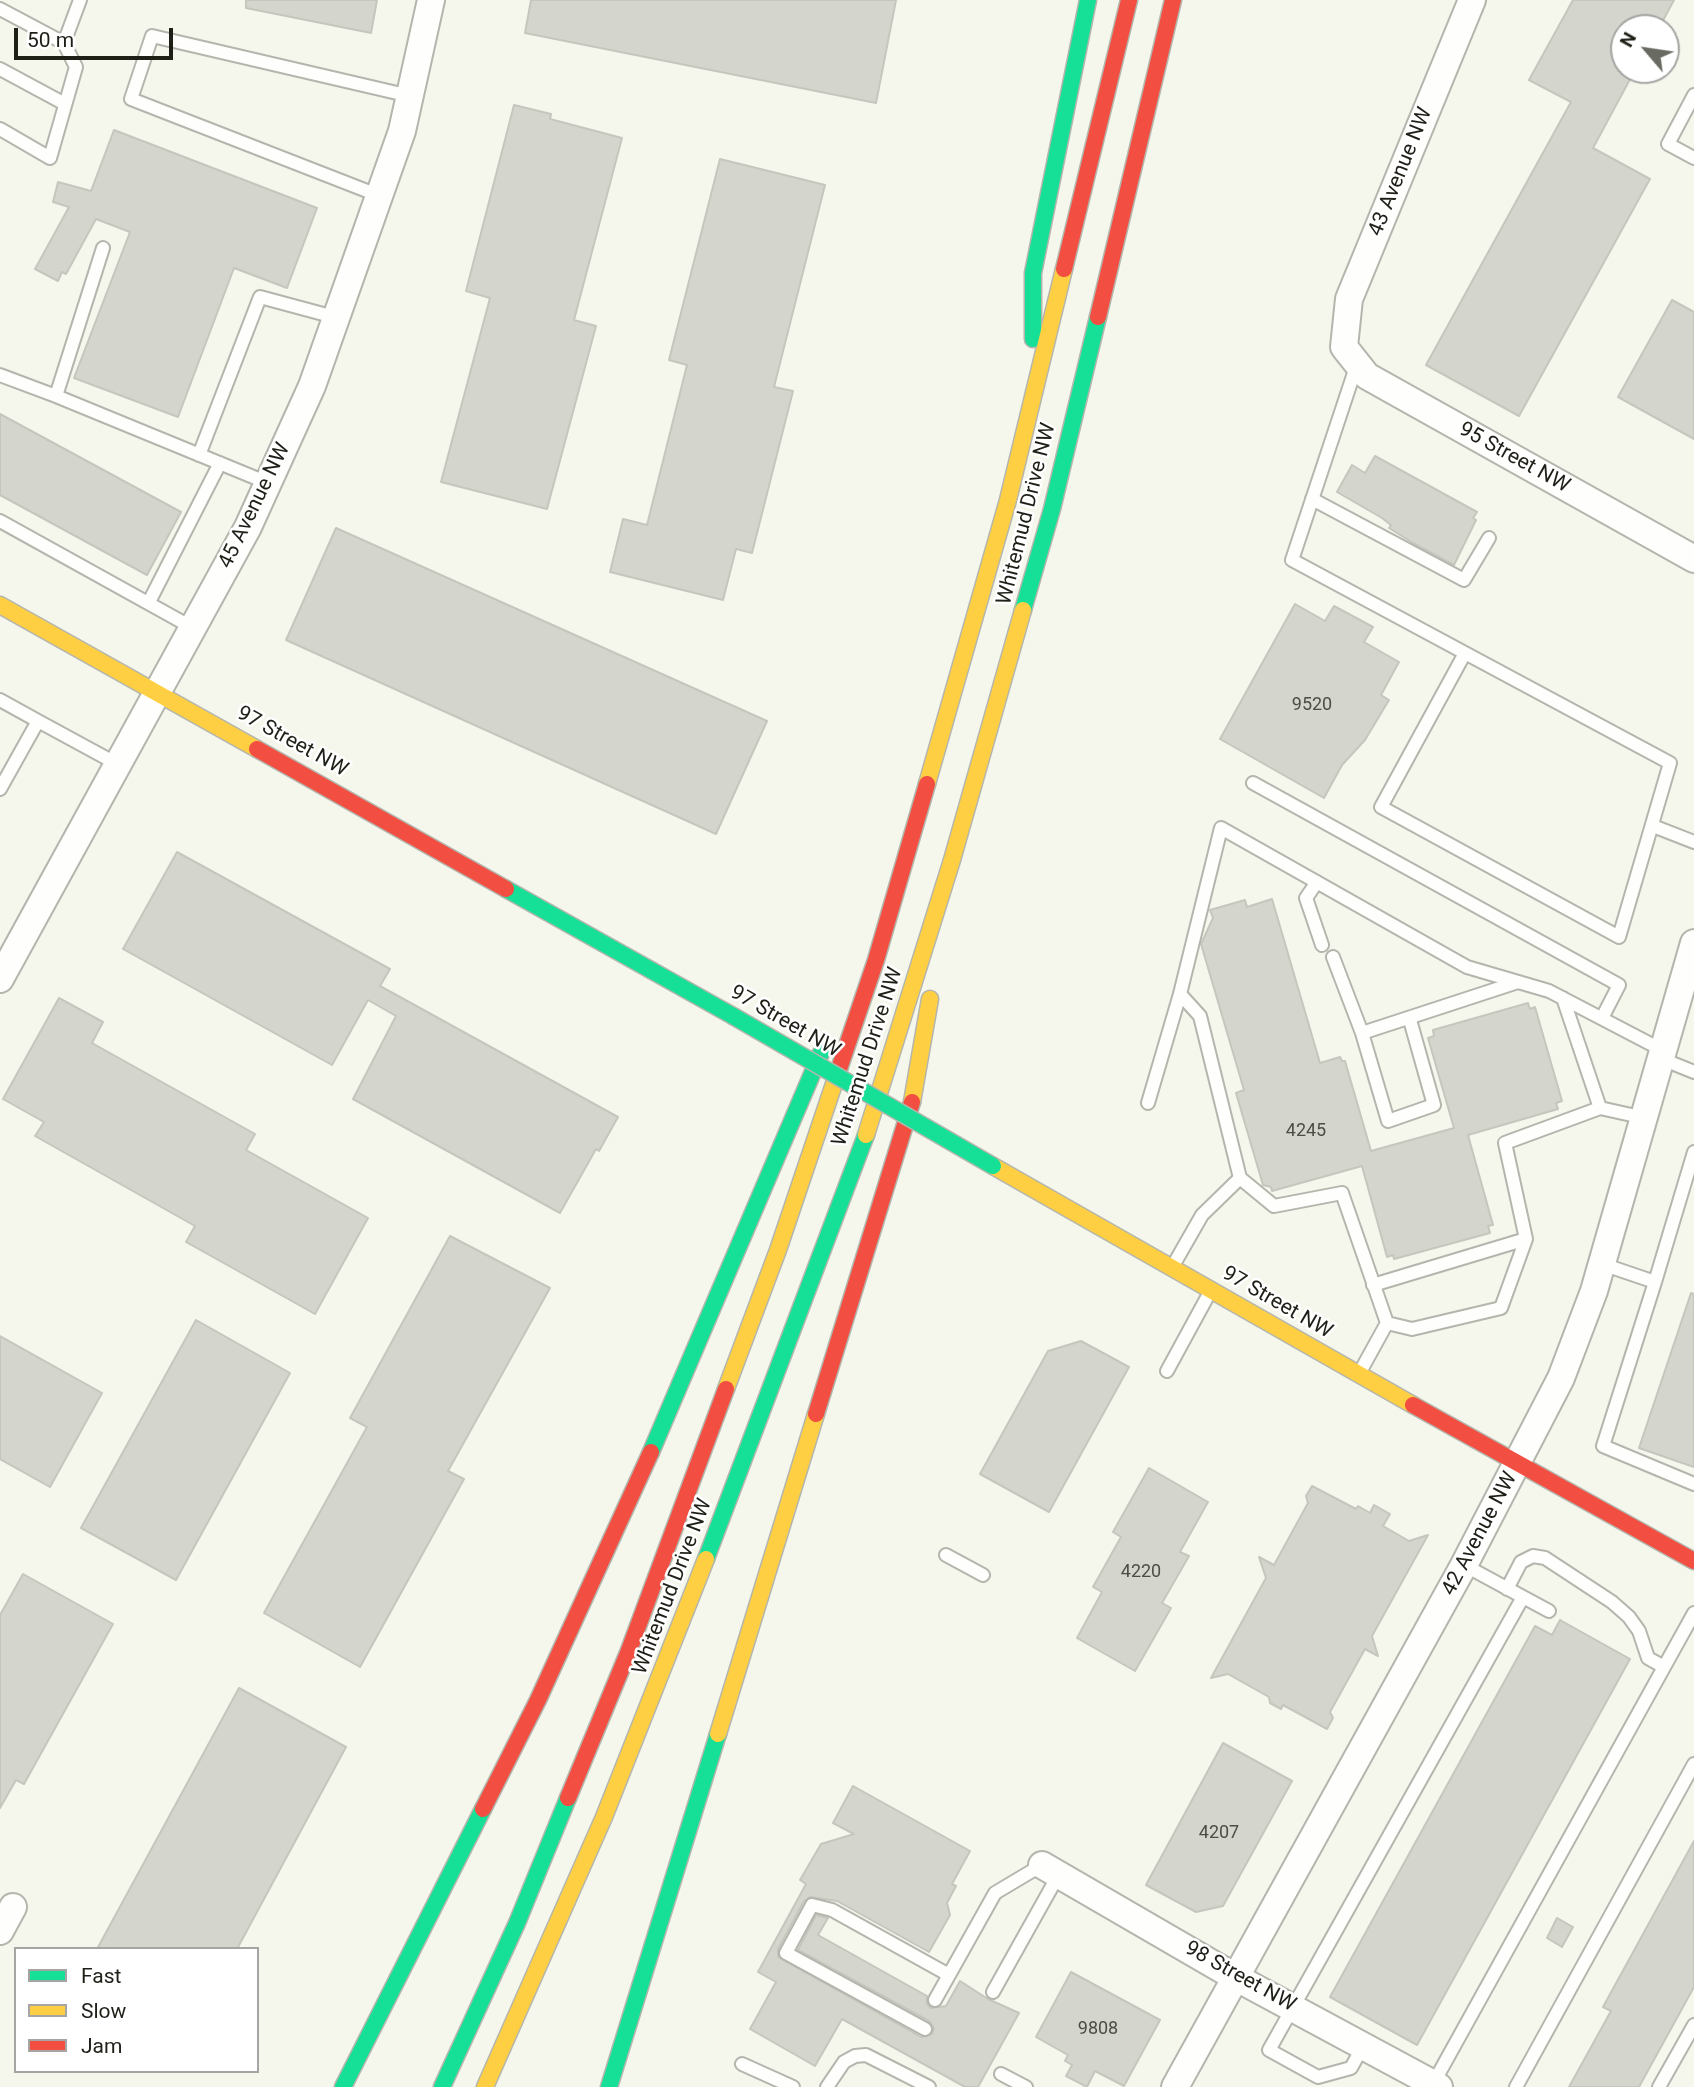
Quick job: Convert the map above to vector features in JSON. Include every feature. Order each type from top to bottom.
[{"type":"main road","points":[[1032,409],[1034,273],[1055,152],[1087,0]]},
{"type":"main road","name":"Whitemud Drive NW","points":[[442,2087],[517,1923],[628,1653],[778,1250],[876,960],[1002,525],[1129,0]]},
{"type":"main road","name":"Whitemud Drive NW","points":[[485,2087],[609,1805],[820,1264],[868,1129],[952,860],[1052,509],[1173,0]]},
{"type":"main road","name":"97 Street NW","points":[[0,605],[733,1016],[1518,1465],[1694,1561]]},
{"type":"main road","points":[[610,2087],[900,1146],[916,1087],[952,860]]},
{"type":"main road","points":[[343,2087],[538,1700],[670,1410],[830,1035],[876,960]]},
{"type":"street","name":"45 Avenue NW","points":[[4,964],[159,692],[268,483],[312,386],[380,196],[411,96],[431,0]]},
{"type":"street","name":"43 Avenue NW","points":[[1350,355],[1349,299],[1472,0]]},
{"type":"street","name":"95 Street NW","points":[[1350,355],[1367,376],[1694,559]]},
{"type":"street","name":"42 Avenue NW","points":[[1175,2087],[1464,1565],[1518,1465],[1573,1350],[1602,1264],[1694,943]]},
{"type":"street","name":"98 Street NW","points":[[1050,1869],[1235,1977],[1436,2085]]},
{"type":"street","points":[[0,1931],[13,1907]]},
{"type":"lane","points":[[64,43],[80,0]]},
{"type":"lane","points":[[0,9],[64,43],[76,66],[50,158],[0,129]]},
{"type":"lane","points":[[380,196],[131,99],[152,36],[411,96]]},
{"type":"lane","points":[[0,69],[65,104]]},
{"type":"lane","points":[[1694,95],[1668,144],[1694,158]]},
{"type":"lane","points":[[56,396],[103,248]]},
{"type":"lane","points":[[199,455],[260,297],[338,318]]},
{"type":"lane","points":[[1350,355],[1312,499],[1292,560],[1670,762],[1619,937],[1381,807],[1465,653]]},
{"type":"lane","points":[[0,375],[268,483]]},
{"type":"lane","points":[[149,602],[220,463]]},
{"type":"lane","points":[[1312,499],[1464,580],[1489,538]]},
{"type":"lane","points":[[0,521],[193,628]]},
{"type":"lane","points":[[0,700],[118,765]]},
{"type":"lane","points":[[0,789],[38,721]]},
{"type":"lane","points":[[1253,783],[1619,985],[1602,1017]]},
{"type":"lane","points":[[1653,826],[1694,842]]},
{"type":"lane","points":[[1148,1103],[1180,993],[1221,828],[1467,967],[1563,998],[1602,1017],[1694,1072]]},
{"type":"lane","points":[[1317,882],[1306,898],[1322,945]]},
{"type":"lane","points":[[1333,957],[1362,1033],[1388,1121],[1434,1105],[1410,1020]]},
{"type":"lane","points":[[1362,1033],[1410,1020],[1519,982]]},
{"type":"lane","points":[[1180,993],[1200,1016],[1240,1178],[1274,1206],[1342,1192],[1387,1323],[1359,1374]]},
{"type":"lane","points":[[1563,998],[1600,1108]]},
{"type":"lane","points":[[1387,1323],[1412,1329],[1501,1308],[1526,1239],[1505,1143],[1600,1108],[1645,1118]]},
{"type":"lane","points":[[1694,1152],[1603,1446],[1694,1484]]},
{"type":"lane","points":[[1172,1267],[1202,1215],[1240,1178]]},
{"type":"lane","points":[[1373,1285],[1526,1239]]},
{"type":"lane","points":[[1602,1264],[1655,1282]]},
{"type":"lane","points":[[1167,1371],[1211,1289]]},
{"type":"lane","points":[[946,1555],[983,1575]]},
{"type":"lane","points":[[1507,1589],[1521,1562],[1533,1556],[1545,1558],[1612,1602],[1629,1617],[1639,1631],[1648,1658],[1664,1667]]},
{"type":"lane","points":[[1464,1565],[1549,1611]]},
{"type":"lane","points":[[1363,2046],[1351,2068],[1318,2077],[1269,2050],[1523,1597]]},
{"type":"lane","points":[[1436,2085],[1694,1613]]},
{"type":"lane","points":[[1516,2087],[1694,1764]]},
{"type":"lane","points":[[935,2000],[995,1893],[1050,1869]]},
{"type":"lane","points":[[993,1992],[1050,1869]]},
{"type":"lane","points":[[925,2029],[786,1953],[812,1906],[832,1910],[949,1975]]},
{"type":"lane","points":[[1659,2087],[1694,2025]]},
{"type":"lane","points":[[827,2087],[844,2062],[855,2056],[866,2055],[929,2087]]},
{"type":"lane","points":[[743,2064],[793,2087]]},
{"type":"lane","points":[[1001,2074],[1026,2087]]},
{"type":"building","points":[[246,0],[377,0],[371,33],[246,8]]},
{"type":"building","points":[[531,0],[896,0],[876,103],[525,33]]},
{"type":"building","points":[[1573,0],[1674,0],[1666,14],[1610,14],[1610,84],[1627,84],[1593,148],[1650,179],[1519,416],[1426,365],[1571,102],[1529,80]]},
{"type":"building","points":[[514,105],[551,114],[550,119],[622,138],[574,320],[596,326],[547,509],[441,482],[490,298],[466,291]]},
{"type":"building","points":[[114,130],[317,208],[287,288],[234,268],[178,417],[74,378],[130,232],[96,219],[66,274],[62,272],[58,281],[35,269],[69,207],[53,202],[58,182],[91,191]]},
{"type":"building","points":[[720,159],[825,185],[774,387],[793,391],[752,553],[736,549],[723,600],[610,572],[623,519],[647,525],[687,365],[669,360]]},
{"type":"building","points":[[1672,300],[1694,312],[1694,439],[1618,397]]},
{"type":"building","points":[[0,414],[181,512],[147,575],[0,495]]},
{"type":"building","points":[[1375,456],[1477,512],[1473,518],[1476,520],[1454,565],[1413,543],[1389,528],[1391,525],[1382,518],[1337,492],[1352,465],[1365,473]]},
{"type":"building","points":[[336,528],[767,721],[716,834],[286,640]]},
{"type":"building","points":[[1295,604],[1325,621],[1334,606],[1373,627],[1364,642],[1399,662],[1381,695],[1389,700],[1365,740],[1342,765],[1324,798],[1220,739]]},
{"type":"building","points":[[177,852],[390,969],[380,986],[618,1117],[599,1151],[596,1149],[560,1213],[353,1099],[396,1016],[368,1000],[332,1065],[123,949]]},
{"type":"building","points":[[1272,899],[1320,1063],[1340,1057],[1345,1061],[1371,1151],[1454,1128],[1428,1038],[1434,1036],[1433,1030],[1528,1003],[1530,1009],[1535,1007],[1562,1101],[1556,1103],[1558,1109],[1468,1135],[1493,1225],[1488,1226],[1490,1233],[1394,1259],[1393,1255],[1387,1257],[1362,1166],[1272,1191],[1271,1187],[1263,1185],[1236,1093],[1244,1090],[1201,944],[1213,918],[1210,910],[1245,900],[1247,907]]},
{"type":"building","points":[[59,998],[103,1022],[92,1043],[255,1134],[246,1150],[368,1218],[315,1314],[186,1242],[195,1226],[35,1136],[44,1122],[3,1099]]},
{"type":"building","points":[[450,1236],[550,1288],[448,1471],[464,1479],[360,1667],[264,1613],[367,1427],[350,1418]]},
{"type":"building","points":[[1691,1293],[1694,1294],[1694,1467],[1639,1448]]},
{"type":"building","points":[[196,1320],[290,1373],[176,1580],[81,1528]]},
{"type":"building","points":[[0,1336],[102,1393],[50,1487],[0,1459]]},
{"type":"building","points":[[1081,1341],[1129,1367],[1049,1512],[980,1474],[1048,1351]]},
{"type":"building","points":[[1149,1468],[1208,1502],[1180,1552],[1189,1556],[1162,1603],[1171,1608],[1135,1671],[1077,1638],[1102,1592],[1093,1587],[1121,1537],[1113,1532]]},
{"type":"building","points":[[1312,1486],[1356,1509],[1358,1506],[1370,1513],[1374,1505],[1390,1514],[1383,1526],[1409,1541],[1428,1535],[1372,1636],[1378,1656],[1365,1649],[1330,1712],[1333,1718],[1327,1729],[1283,1705],[1281,1709],[1270,1703],[1269,1697],[1228,1674],[1211,1678],[1266,1578],[1259,1557],[1274,1565],[1308,1503],[1306,1496]]},
{"type":"building","points":[[23,1574],[113,1624],[24,1784],[16,1780],[0,1808],[0,1615]]},
{"type":"building","points":[[1560,1620],[1630,1659],[1417,2045],[1330,1997],[1535,1626],[1552,1635]]},
{"type":"building","points":[[239,1688],[346,1747],[238,1947],[98,1947]]},
{"type":"building","points":[[1223,1743],[1292,1781],[1223,1906],[1196,1912],[1146,1885]]},
{"type":"building","points":[[853,1786],[970,1851],[952,1884],[956,1886],[947,1903],[950,1915],[929,1952],[837,1901],[810,1897],[804,1901],[778,1949],[778,1957],[921,2037],[932,2034],[934,2028],[929,2021],[798,1950],[816,1915],[828,1918],[818,1935],[927,1996],[927,2004],[931,2008],[946,2006],[960,1981],[988,1999],[1019,2013],[978,2087],[965,2087],[842,2019],[815,2066],[750,2029],[776,1982],[758,1972],[806,1884],[800,1880],[821,1844],[854,1834],[833,1823]]},
{"type":"building","points":[[1694,1841],[1694,1987],[1639,2087],[1569,2087],[1611,2011],[1603,2007]]},
{"type":"building","points":[[1557,1918],[1573,1927],[1562,1947],[1547,1938]]},
{"type":"building","points":[[1071,1972],[1160,2020],[1124,2086],[1095,2071],[1087,2087],[1066,2076],[1072,2065],[1065,2061],[1068,2055],[1036,2037]]},
{"type":"traffic: fast","points":[[1033,339],[1033,273],[1088,0]]},
{"type":"traffic: fast","points":[[1023,610],[1052,509],[1098,317]]},
{"type":"traffic: fast","points":[[506,889],[733,1016]]},
{"type":"traffic: fast","points":[[733,1016],[993,1166]]},
{"type":"traffic: fast","points":[[651,1452],[821,1053]]},
{"type":"traffic: fast","points":[[706,1559],[866,1135]]},
{"type":"traffic: fast","points":[[609,2087],[718,1734]]},
{"type":"traffic: fast","points":[[442,2087],[517,1923],[568,1798]]},
{"type":"traffic: fast","points":[[343,2087],[483,1809]]},
{"type":"traffic: slow","points":[[927,784],[1008,500],[1064,269]]},
{"type":"traffic: slow","points":[[0,605],[257,749]]},
{"type":"traffic: slow","points":[[866,1135],[952,860],[1023,610]]},
{"type":"traffic: slow","points":[[912,1102],[930,999]]},
{"type":"traffic: slow","points":[[726,1389],[778,1250],[838,1072]]},
{"type":"traffic: slow","points":[[993,1166],[1413,1405]]},
{"type":"traffic: slow","points":[[718,1734],[816,1414]]},
{"type":"traffic: slow","points":[[485,2087],[604,1817],[706,1559]]},
{"type":"traffic: jam","points":[[1064,269],[1129,0]]},
{"type":"traffic: jam","points":[[1098,317],[1173,0]]},
{"type":"traffic: jam","points":[[257,749],[506,889]]},
{"type":"traffic: jam","points":[[838,1072],[876,960],[927,784]]},
{"type":"traffic: jam","points":[[816,1414],[912,1102]]},
{"type":"traffic: jam","points":[[568,1798],[628,1653],[726,1389]]},
{"type":"traffic: jam","points":[[1413,1405],[1694,1561]]},
{"type":"traffic: jam","points":[[483,1809],[538,1700],[651,1452]]}]
